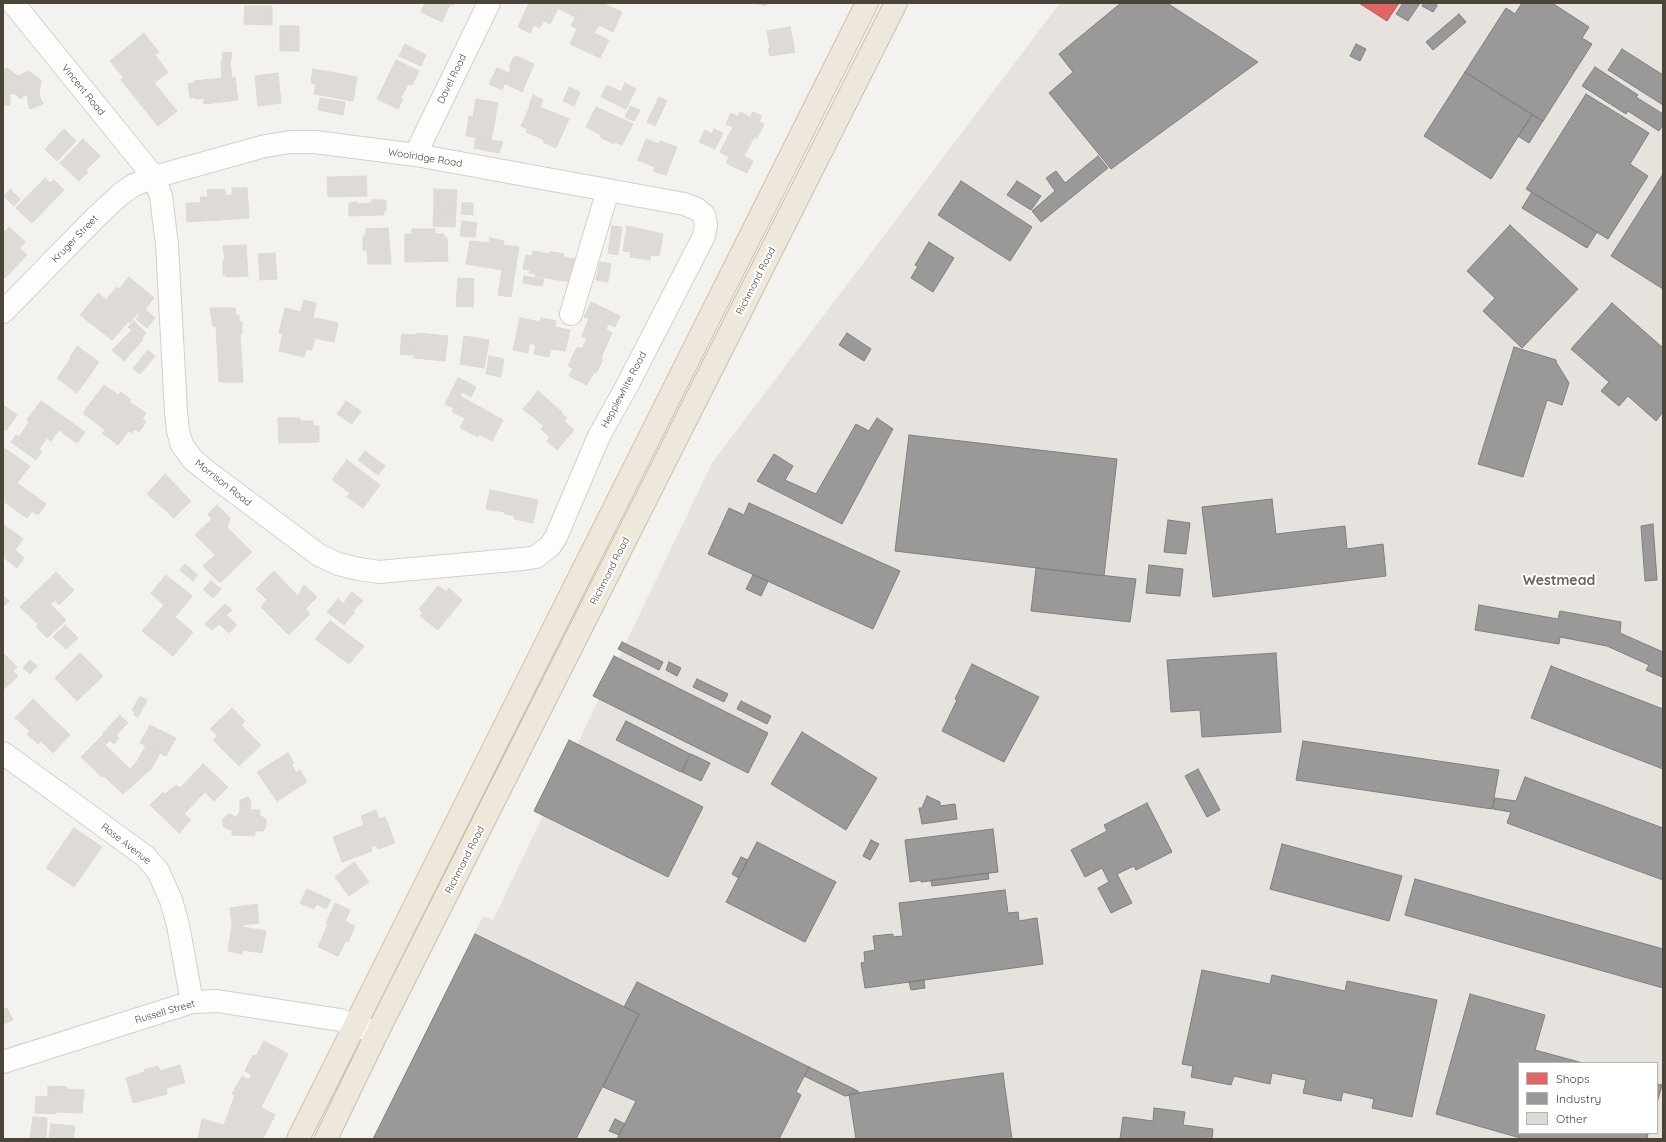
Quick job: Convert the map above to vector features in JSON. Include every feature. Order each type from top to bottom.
[{"type":"highway","points":[[298,1139],[867,3]]},
{"type":"highway","name":"Richmond Road","points":[[326,1139],[377,1033],[896,3]]},
{"type":"street","name":"Vincent Road","points":[[13,3],[154,177]]},
{"type":"street","name":"Davel Road","points":[[416,155],[489,3]]},
{"type":"street","name":"Woolridge Road","points":[[154,177],[265,146],[291,142],[315,142],[416,155],[684,204],[697,209]]},
{"type":"street","name":"Kruger Street","points":[[3,312],[97,216],[122,193],[134,185],[154,177]]},
{"type":"street","name":"Morrison Road","points":[[154,177],[161,196],[167,245],[178,431],[182,445],[193,460],[320,555],[338,564],[379,572],[523,559]]},
{"type":"street","points":[[571,314],[608,190]]},
{"type":"street","name":"Hepplewhite Road","points":[[523,559],[536,557],[543,553],[556,537],[600,436],[704,236],[706,224],[704,215],[697,209]]},
{"type":"street","name":"Rose Avenue","points":[[3,754],[145,856],[158,871],[171,900],[178,925],[192,1002]]},
{"type":"street","name":"Russell Street","points":[[3,1062],[192,1002],[218,1001],[340,1020],[377,1033]]},
{"type":"shaded area","name":"Westmead","points":[[1060,3],[1663,3],[1663,1139],[374,1139],[483,916],[493,920],[712,463]]},
{"type":"building: Shops","points":[[1359,3],[1399,3],[1387,21]]},
{"type":"building: Industry","points":[[1121,3],[1167,3],[1258,62],[1111,169],[1049,93],[1073,72],[1059,54]]},
{"type":"building: Industry","points":[[1403,3],[1420,3],[1408,21],[1396,14]]},
{"type":"building: Industry","points":[[1424,3],[1436,3],[1437,6],[1433,12],[1422,6]]},
{"type":"building: Industry","points":[[1522,3],[1552,3],[1589,27],[1582,38],[1592,44],[1543,121],[1465,72],[1506,8],[1515,14]]},
{"type":"building: Industry","points":[[1459,14],[1466,22],[1433,50],[1426,42]]},
{"type":"building: Industry","points":[[1356,44],[1366,49],[1360,61],[1350,56]]},
{"type":"building: Industry","points":[[1622,49],[1663,75],[1663,105],[1608,70]]},
{"type":"building: Industry","points":[[1595,67],[1638,95],[1636,97],[1663,114],[1663,124],[1659,131],[1628,111],[1626,114],[1582,86]]},
{"type":"building: Industry","points":[[1465,72],[1532,115],[1491,179],[1424,136]]},
{"type":"building: Industry","points":[[1586,94],[1649,133],[1630,164],[1648,176],[1608,239],[1526,189]]},
{"type":"building: Industry","points":[[1532,115],[1543,121],[1529,143],[1518,136]]},
{"type":"building: Industry","points":[[1098,156],[1108,168],[1041,222],[1032,211],[1055,191],[1046,178],[1056,171],[1065,183]]},
{"type":"building: Industry","points":[[1663,174],[1663,289],[1611,256]]},
{"type":"building: Industry","points":[[961,181],[1032,227],[1010,261],[938,215]]},
{"type":"building: Industry","points":[[1017,181],[1041,196],[1031,210],[1007,195]]},
{"type":"building: Industry","points":[[1532,192],[1597,232],[1587,248],[1522,208]]},
{"type":"building: Industry","points":[[1510,225],[1578,289],[1522,348],[1483,311],[1495,298],[1467,271]]},
{"type":"building: Industry","points":[[929,242],[954,258],[933,292],[911,278],[918,266],[915,265]]},
{"type":"building: Industry","points":[[1612,303],[1663,348],[1663,412],[1656,421],[1628,396],[1619,406],[1601,391],[1609,382],[1571,349]]},
{"type":"building: Industry","points":[[847,333],[871,349],[864,361],[839,345]]},
{"type":"building: Industry","points":[[1514,347],[1556,360],[1569,383],[1562,405],[1547,400],[1523,477],[1478,464]]},
{"type":"building: Industry","points":[[877,418],[893,429],[842,524],[757,481],[774,454],[793,466],[785,480],[816,494],[856,424],[869,431]]},
{"type":"building: Industry","points":[[909,435],[1117,459],[1104,576],[895,551]]},
{"type":"building: Industry","points":[[1272,499],[1276,534],[1345,526],[1347,549],[1383,544],[1386,576],[1213,597],[1202,507]]},
{"type":"building: Industry","points":[[749,503],[900,571],[873,629],[708,554],[729,508],[744,515]]},
{"type":"building: Industry","points":[[1168,520],[1190,523],[1186,554],[1164,552]]},
{"type":"building: Industry","points":[[1653,524],[1657,580],[1645,581],[1641,526]]},
{"type":"building: Industry","points":[[1149,565],[1183,569],[1180,596],[1146,593]]},
{"type":"building: Industry","points":[[1036,568],[1136,579],[1130,622],[1031,611]]},
{"type":"building: Industry","points":[[753,575],[768,581],[761,596],[746,589]]},
{"type":"building: Industry","points":[[1479,605],[1558,619],[1560,611],[1621,622],[1620,633],[1663,652],[1662,677],[1646,670],[1649,665],[1607,646],[1560,637],[1559,644],[1475,630]]},
{"type":"building: Industry","points":[[622,642],[663,662],[659,670],[618,649]]},
{"type":"building: Industry","points":[[1276,653],[1281,732],[1202,737],[1200,710],[1171,712],[1167,660]]},
{"type":"building: Industry","points":[[614,656],[768,733],[748,773],[593,696]]},
{"type":"building: Industry","points":[[669,662],[681,668],[677,676],[666,670]]},
{"type":"building: Industry","points":[[972,664],[1039,697],[1004,762],[942,731],[957,700],[955,699]]},
{"type":"building: Industry","points":[[1551,666],[1663,709],[1663,769],[1531,718]]},
{"type":"building: Industry","points":[[697,679],[728,694],[724,702],[693,687]]},
{"type":"building: Industry","points":[[741,701],[771,716],[767,724],[737,709]]},
{"type":"building: Industry","points":[[626,721],[690,754],[681,772],[616,740]]},
{"type":"building: Industry","points":[[802,732],[877,778],[846,830],[771,784]]},
{"type":"building: Industry","points":[[569,740],[703,807],[668,877],[534,811]]},
{"type":"building: Industry","points":[[1303,741],[1499,770],[1492,809],[1296,780]]},
{"type":"building: Industry","points":[[691,754],[710,763],[701,781],[682,772]]},
{"type":"building: Industry","points":[[1198,769],[1220,810],[1207,817],[1185,776]]},
{"type":"building: Industry","points":[[1525,777],[1663,828],[1663,880],[1507,823],[1511,812],[1493,809],[1495,798],[1516,801]]},
{"type":"building: Industry","points":[[927,796],[940,802],[940,806],[955,804],[957,819],[922,824],[919,808],[922,808]]},
{"type":"building: Industry","points":[[1147,803],[1172,852],[1136,870],[1134,866],[1117,874],[1132,903],[1111,913],[1098,888],[1109,882],[1102,868],[1085,877],[1071,850],[1107,831],[1104,825]]},
{"type":"building: Industry","points":[[993,829],[998,872],[921,882],[921,880],[910,882],[905,840]]},
{"type":"building: Industry","points":[[871,840],[879,844],[870,860],[863,856]]},
{"type":"building: Industry","points":[[757,842],[836,882],[805,942],[726,902]]},
{"type":"building: Industry","points":[[1282,844],[1402,876],[1389,921],[1270,889]]},
{"type":"building: Industry","points":[[741,857],[748,860],[739,878],[732,874]]},
{"type":"building: Industry","points":[[988,873],[989,879],[932,886],[931,880]]},
{"type":"building: Industry","points":[[1415,879],[1663,949],[1663,988],[1405,915]]},
{"type":"building: Industry","points":[[1005,890],[1008,913],[1018,912],[1019,921],[1037,918],[1043,964],[865,988],[861,963],[865,962],[864,952],[875,950],[873,936],[893,934],[893,937],[903,936],[899,903]]},
{"type":"building: Industry","points":[[475,934],[639,1014],[576,1139],[373,1139]]},
{"type":"building: Industry","points":[[1202,970],[1270,984],[1272,975],[1345,991],[1347,981],[1437,1000],[1412,1117],[1372,1108],[1374,1099],[1343,1092],[1341,1101],[1303,1093],[1306,1080],[1272,1073],[1270,1084],[1234,1076],[1231,1085],[1191,1077],[1193,1066],[1182,1064]]},
{"type":"building: Industry","points":[[924,980],[925,988],[911,990],[909,982]]},
{"type":"building: Industry","points":[[637,982],[809,1067],[796,1092],[801,1095],[779,1139],[617,1139],[636,1101],[603,1087],[639,1014],[624,1007]]},
{"type":"building: Industry","points":[[1470,994],[1545,1015],[1535,1050],[1579,1062],[1518,1062],[1518,1134],[1648,1134],[1647,1139],[1524,1139],[1436,1114]]},
{"type":"building: Industry","points":[[809,1067],[858,1091],[859,1093],[845,1096],[804,1076]]},
{"type":"building: Industry","points":[[1003,1073],[1012,1139],[856,1139],[849,1094]]},
{"type":"building: Industry","points":[[1658,1084],[1662,1085],[1658,1099]]},
{"type":"building: Industry","points":[[1154,1108],[1185,1112],[1183,1125],[1213,1129],[1212,1139],[1120,1139],[1123,1117],[1153,1121]]},
{"type":"building: Industry","points":[[615,1119],[625,1124],[619,1135],[609,1131]]},
{"type":"building: Other","points":[[425,3],[454,3],[453,6],[450,4],[442,22],[421,12]]},
{"type":"building: Other","points":[[529,3],[552,3],[540,28],[534,25],[530,33],[518,27]]},
{"type":"building: Other","points":[[552,3],[558,3],[556,7],[558,8],[550,24],[544,21]]},
{"type":"building: Other","points":[[558,3],[582,3],[575,17],[556,7]]},
{"type":"building: Other","points":[[582,3],[602,3],[622,12],[613,32],[599,25],[594,33],[609,40],[600,58],[570,44],[577,29],[571,26]]},
{"type":"building: Other","points":[[755,3],[767,3],[766,6]]},
{"type":"building: Other","points":[[245,6],[272,6],[272,25],[244,24]]},
{"type":"building: Other","points":[[280,26],[299,26],[299,51],[280,51]]},
{"type":"building: Other","points":[[790,27],[795,52],[770,56],[767,31]]},
{"type":"building: Other","points":[[144,33],[159,52],[155,55],[168,72],[154,83],[177,111],[158,126],[121,80],[123,77],[110,61]]},
{"type":"building: Other","points":[[405,44],[426,55],[421,66],[399,56]]},
{"type":"building: Other","points":[[231,52],[232,59],[223,60],[222,53]]},
{"type":"building: Other","points":[[516,56],[534,64],[522,92],[504,83],[511,68],[509,67]]},
{"type":"building: Other","points":[[230,60],[232,78],[235,77],[238,100],[204,104],[204,98],[190,98],[188,84],[194,83],[194,81],[222,78],[221,61]]},
{"type":"building: Other","points":[[396,60],[419,71],[412,85],[408,84],[401,98],[403,99],[398,109],[377,99]]},
{"type":"building: Other","points":[[7,68],[18,76],[29,71],[41,80],[39,95],[29,98],[19,91],[6,96],[3,109],[3,70]]},
{"type":"building: Other","points":[[497,68],[509,73],[502,90],[489,84]]},
{"type":"building: Other","points":[[313,69],[357,77],[353,101],[314,94],[316,84],[311,83]]},
{"type":"building: Other","points":[[278,73],[281,103],[258,106],[255,76]]},
{"type":"building: Other","points":[[625,83],[636,89],[626,109],[601,97],[607,85],[621,92]]},
{"type":"building: Other","points":[[569,87],[580,92],[574,106],[563,101]]},
{"type":"building: Other","points":[[19,91],[24,95],[21,99],[13,93]]},
{"type":"building: Other","points":[[39,95],[43,104],[30,109],[27,99]]},
{"type":"building: Other","points":[[533,95],[543,100],[540,107],[569,119],[556,148],[543,142],[544,140],[526,132],[528,129],[521,126]]},
{"type":"building: Other","points":[[6,96],[10,96],[10,105],[4,105]]},
{"type":"building: Other","points":[[659,97],[667,101],[655,126],[647,122]]},
{"type":"building: Other","points":[[320,98],[345,102],[343,115],[318,110]]},
{"type":"building: Other","points":[[476,99],[498,103],[491,140],[466,136],[469,116],[473,117]]},
{"type":"building: Other","points":[[630,106],[640,110],[634,121],[625,117]]},
{"type":"building: Other","points":[[596,107],[633,124],[622,145],[615,142],[614,144],[600,137],[601,135],[586,127]]},
{"type":"building: Other","points":[[740,112],[750,117],[753,112],[762,116],[759,122],[764,124],[757,138],[754,137],[744,156],[753,161],[747,173],[726,163],[729,157],[720,152],[733,127],[726,124],[731,113],[738,117]]},
{"type":"building: Other","points":[[64,129],[76,141],[57,161],[45,149]]},
{"type":"building: Other","points":[[714,129],[723,133],[715,149],[699,142],[705,130],[712,134]]},
{"type":"building: Other","points":[[476,138],[503,142],[499,153],[474,148]]},
{"type":"building: Other","points":[[83,139],[100,156],[86,170],[88,172],[79,181],[60,163]]},
{"type":"building: Other","points":[[646,139],[659,144],[660,141],[677,147],[666,175],[653,171],[655,167],[638,160]]},
{"type":"building: Other","points":[[366,176],[367,196],[328,197],[327,177]]},
{"type":"building: Other","points":[[45,178],[50,183],[54,180],[64,190],[32,223],[16,208]]},
{"type":"building: Other","points":[[232,188],[247,188],[249,218],[187,222],[186,203],[201,203],[200,197],[208,197],[207,190],[225,189],[225,196],[232,195]]},
{"type":"building: Other","points":[[10,189],[20,199],[14,206],[4,196]]},
{"type":"building: Other","points":[[434,189],[457,190],[456,209],[434,208]]},
{"type":"building: Other","points":[[372,200],[386,200],[386,211],[383,211],[384,215],[349,216],[349,203],[372,203]]},
{"type":"building: Other","points":[[462,203],[473,203],[473,215],[461,214]]},
{"type":"building: Other","points":[[434,208],[456,209],[455,227],[433,226]]},
{"type":"building: Other","points":[[462,221],[477,223],[475,237],[460,236]]},
{"type":"building: Other","points":[[612,226],[622,227],[618,255],[608,253]]},
{"type":"building: Other","points":[[627,226],[663,234],[659,256],[651,255],[650,260],[630,257],[631,252],[623,251]]},
{"type":"building: Other","points":[[9,227],[25,242],[20,248],[27,255],[5,278],[3,276],[3,233]]},
{"type":"building: Other","points":[[388,228],[391,264],[368,264],[367,250],[363,250],[363,236],[366,236],[366,229]]},
{"type":"building: Other","points":[[412,229],[435,229],[435,234],[444,234],[444,238],[447,238],[448,261],[405,262],[405,234],[412,234]]},
{"type":"building: Other","points":[[490,238],[504,241],[503,245],[519,247],[511,297],[498,295],[502,270],[466,264],[470,241],[489,243]]},
{"type":"building: Other","points":[[246,245],[248,276],[226,277],[227,275],[223,275],[223,261],[225,260],[223,246]]},
{"type":"building: Other","points":[[533,251],[549,254],[550,252],[564,254],[563,257],[580,260],[576,283],[535,276],[536,274],[529,273],[530,270],[523,269],[526,255],[532,256]]},
{"type":"building: Other","points":[[275,253],[277,279],[260,280],[258,254]]},
{"type":"building: Other","points":[[600,262],[611,264],[608,282],[596,280]]},
{"type":"building: Other","points":[[524,276],[544,279],[542,286],[523,283]]},
{"type":"building: Other","points":[[129,277],[154,298],[140,315],[138,313],[112,340],[80,315],[98,293],[106,300],[117,287],[119,289]]},
{"type":"building: Other","points":[[458,278],[474,279],[473,307],[456,306]]},
{"type":"building: Other","points":[[304,300],[316,303],[313,318],[338,323],[334,342],[315,338],[312,350],[306,349],[304,357],[279,351],[283,333],[279,333],[285,308],[301,312]]},
{"type":"building: Other","points":[[591,302],[620,316],[615,327],[608,324],[606,329],[612,333],[601,359],[603,360],[587,385],[569,376],[573,368],[568,366],[577,347],[582,349],[587,338],[582,336],[589,319],[584,317]]},
{"type":"building: Other","points":[[210,308],[235,308],[236,316],[239,315],[239,322],[242,322],[242,333],[240,334],[243,382],[219,382],[216,326],[213,327]]},
{"type":"building: Other","points":[[145,309],[155,318],[147,328],[136,319]]},
{"type":"building: Other","points":[[520,318],[540,322],[541,318],[556,321],[555,327],[570,330],[565,351],[551,349],[549,357],[534,354],[536,345],[531,344],[532,341],[530,341],[528,353],[513,350]]},
{"type":"building: Other","points":[[134,321],[146,333],[142,338],[143,340],[124,361],[112,350],[132,330],[128,327]]},
{"type":"building: Other","points":[[417,333],[448,336],[445,361],[414,358]]},
{"type":"building: Other","points":[[402,334],[416,335],[414,355],[400,354]]},
{"type":"building: Other","points":[[464,336],[489,340],[484,368],[460,364]]},
{"type":"building: Other","points":[[77,346],[99,362],[77,393],[57,378],[71,358],[70,357]]},
{"type":"building: Other","points":[[148,350],[155,356],[140,374],[133,368]]},
{"type":"building: Other","points":[[489,356],[504,359],[501,377],[486,374]]},
{"type":"building: Other","points":[[458,378],[467,382],[454,408],[445,404]]},
{"type":"building: Other","points":[[467,382],[476,387],[471,397],[462,392]]},
{"type":"building: Other","points":[[104,385],[118,395],[121,392],[131,400],[129,402],[146,413],[142,419],[146,422],[139,432],[134,429],[132,433],[129,431],[118,445],[102,433],[105,430],[83,413]]},
{"type":"building: Other","points":[[538,391],[562,412],[561,413],[567,418],[564,421],[574,430],[557,450],[547,441],[550,437],[541,429],[544,426],[523,409]]},
{"type":"building: Other","points":[[460,396],[503,420],[492,441],[479,434],[478,437],[460,428],[465,418],[452,412]]},
{"type":"building: Other","points":[[41,401],[85,432],[77,443],[59,430],[51,441],[47,438],[39,449],[42,451],[36,460],[11,442],[16,435],[19,437],[29,422],[27,420]]},
{"type":"building: Other","points":[[346,401],[361,411],[352,424],[337,414]]},
{"type":"building: Other","points":[[3,405],[17,415],[6,431],[3,429]]},
{"type":"building: Other","points":[[278,418],[300,418],[300,421],[313,421],[313,426],[319,426],[319,442],[279,443]]},
{"type":"building: Other","points":[[3,447],[30,466],[17,483],[46,504],[38,515],[32,511],[27,518],[3,501]]},
{"type":"building: Other","points":[[365,451],[385,466],[378,475],[358,460]]},
{"type":"building: Other","points":[[347,460],[380,485],[363,508],[347,497],[350,493],[332,480]]},
{"type":"building: Other","points":[[165,474],[191,501],[174,518],[147,494]]},
{"type":"building: Other","points":[[490,490],[538,500],[533,523],[514,519],[515,516],[505,514],[505,512],[486,509]]},
{"type":"building: Other","points":[[217,505],[230,518],[227,527],[252,552],[220,583],[203,566],[215,555],[195,535],[212,519],[208,514]]},
{"type":"building: Other","points":[[3,524],[23,539],[15,550],[24,558],[17,568],[3,557]]},
{"type":"building: Other","points":[[185,564],[198,575],[193,581],[180,570]]},
{"type":"building: Other","points":[[274,571],[298,596],[304,585],[317,597],[305,609],[310,614],[289,635],[261,607],[267,600],[256,589]]},
{"type":"building: Other","points":[[56,572],[74,590],[59,605],[55,600],[50,604],[66,620],[47,638],[36,626],[38,624],[20,607]]},
{"type":"building: Other","points":[[166,575],[192,596],[175,617],[193,632],[173,656],[142,631],[164,605],[151,593]]},
{"type":"building: Other","points":[[211,581],[221,589],[213,598],[203,589]]},
{"type":"building: Other","points":[[438,586],[446,592],[449,588],[462,600],[438,630],[420,616],[423,613],[419,609]]},
{"type":"building: Other","points":[[352,592],[363,601],[354,610],[344,602]]},
{"type":"building: Other","points":[[3,595],[9,601],[3,607]]},
{"type":"building: Other","points":[[338,599],[355,612],[344,625],[327,612]]},
{"type":"building: Other","points":[[225,604],[232,610],[226,615],[237,625],[229,633],[219,624],[212,630],[205,624]]},
{"type":"building: Other","points":[[330,621],[364,646],[349,664],[315,639]]},
{"type":"building: Other","points":[[65,625],[78,638],[66,649],[53,637]]},
{"type":"building: Other","points":[[3,653],[17,667],[13,671],[18,676],[3,690]]},
{"type":"building: Other","points":[[80,653],[103,676],[77,701],[55,678]]},
{"type":"building: Other","points":[[30,660],[37,666],[30,674],[23,668]]},
{"type":"building: Other","points":[[140,696],[147,700],[138,717],[134,715],[135,712],[132,710]]},
{"type":"building: Other","points":[[33,699],[70,735],[53,753],[41,741],[38,744],[27,734],[30,731],[15,718]]},
{"type":"building: Other","points":[[232,708],[245,721],[241,725],[261,745],[239,766],[213,740],[218,736],[210,729]]},
{"type":"building: Other","points":[[120,715],[128,723],[116,735],[119,738],[114,744],[110,740],[105,745],[130,769],[140,758],[151,769],[123,794],[81,757],[104,734],[103,733]]},
{"type":"building: Other","points":[[150,725],[176,738],[166,756],[140,743]]},
{"type":"building: Other","points":[[146,746],[160,753],[151,769],[140,758],[138,759]]},
{"type":"building: Other","points":[[288,753],[294,763],[292,765],[296,773],[300,770],[307,782],[277,801],[257,772]]},
{"type":"building: Other","points":[[203,764],[228,787],[214,801],[205,792],[184,814],[191,820],[179,833],[150,805],[163,792],[165,794],[176,785],[180,788]]},
{"type":"building: Other","points":[[248,797],[251,802],[250,810],[260,810],[259,815],[266,819],[266,827],[263,831],[255,831],[255,836],[232,835],[232,830],[223,826],[223,819],[229,814],[236,817],[240,812],[240,800]]},
{"type":"building: Other","points":[[376,810],[379,819],[385,817],[395,843],[378,849],[376,845],[371,847],[372,851],[342,862],[333,837],[364,825],[361,816]]},
{"type":"building: Other","points":[[74,828],[102,847],[74,887],[46,868]]},
{"type":"building: Other","points":[[354,862],[369,882],[349,896],[335,877]]},
{"type":"building: Other","points":[[307,889],[331,900],[326,909],[316,904],[314,909],[300,903]]},
{"type":"building: Other","points":[[335,903],[350,910],[345,921],[355,926],[348,942],[346,941],[338,956],[318,947]]},
{"type":"building: Other","points":[[257,904],[259,923],[242,925],[242,927],[266,931],[262,953],[242,950],[242,954],[228,951],[232,925],[230,908]]},
{"type":"building: Other","points":[[7,1008],[13,1020],[3,1024],[3,1010]]},
{"type":"building: Other","points":[[264,1041],[288,1054],[261,1107],[275,1115],[263,1139],[198,1139],[202,1119],[224,1125],[235,1095],[232,1094],[242,1076],[249,1080],[252,1075],[245,1071],[253,1055],[256,1056]]},
{"type":"building: Other","points":[[180,1065],[185,1083],[166,1088],[167,1094],[133,1103],[126,1078],[158,1066],[160,1071]]},
{"type":"building: Other","points":[[48,1086],[84,1090],[82,1113],[35,1113],[36,1096],[48,1097]]},
{"type":"building: Other","points":[[33,1117],[47,1118],[46,1139],[30,1139]]},
{"type":"building: Other","points":[[51,1124],[75,1126],[73,1139],[49,1139]]},
{"type":"district","name":"Westmead","points":[[1559,581]]}]
